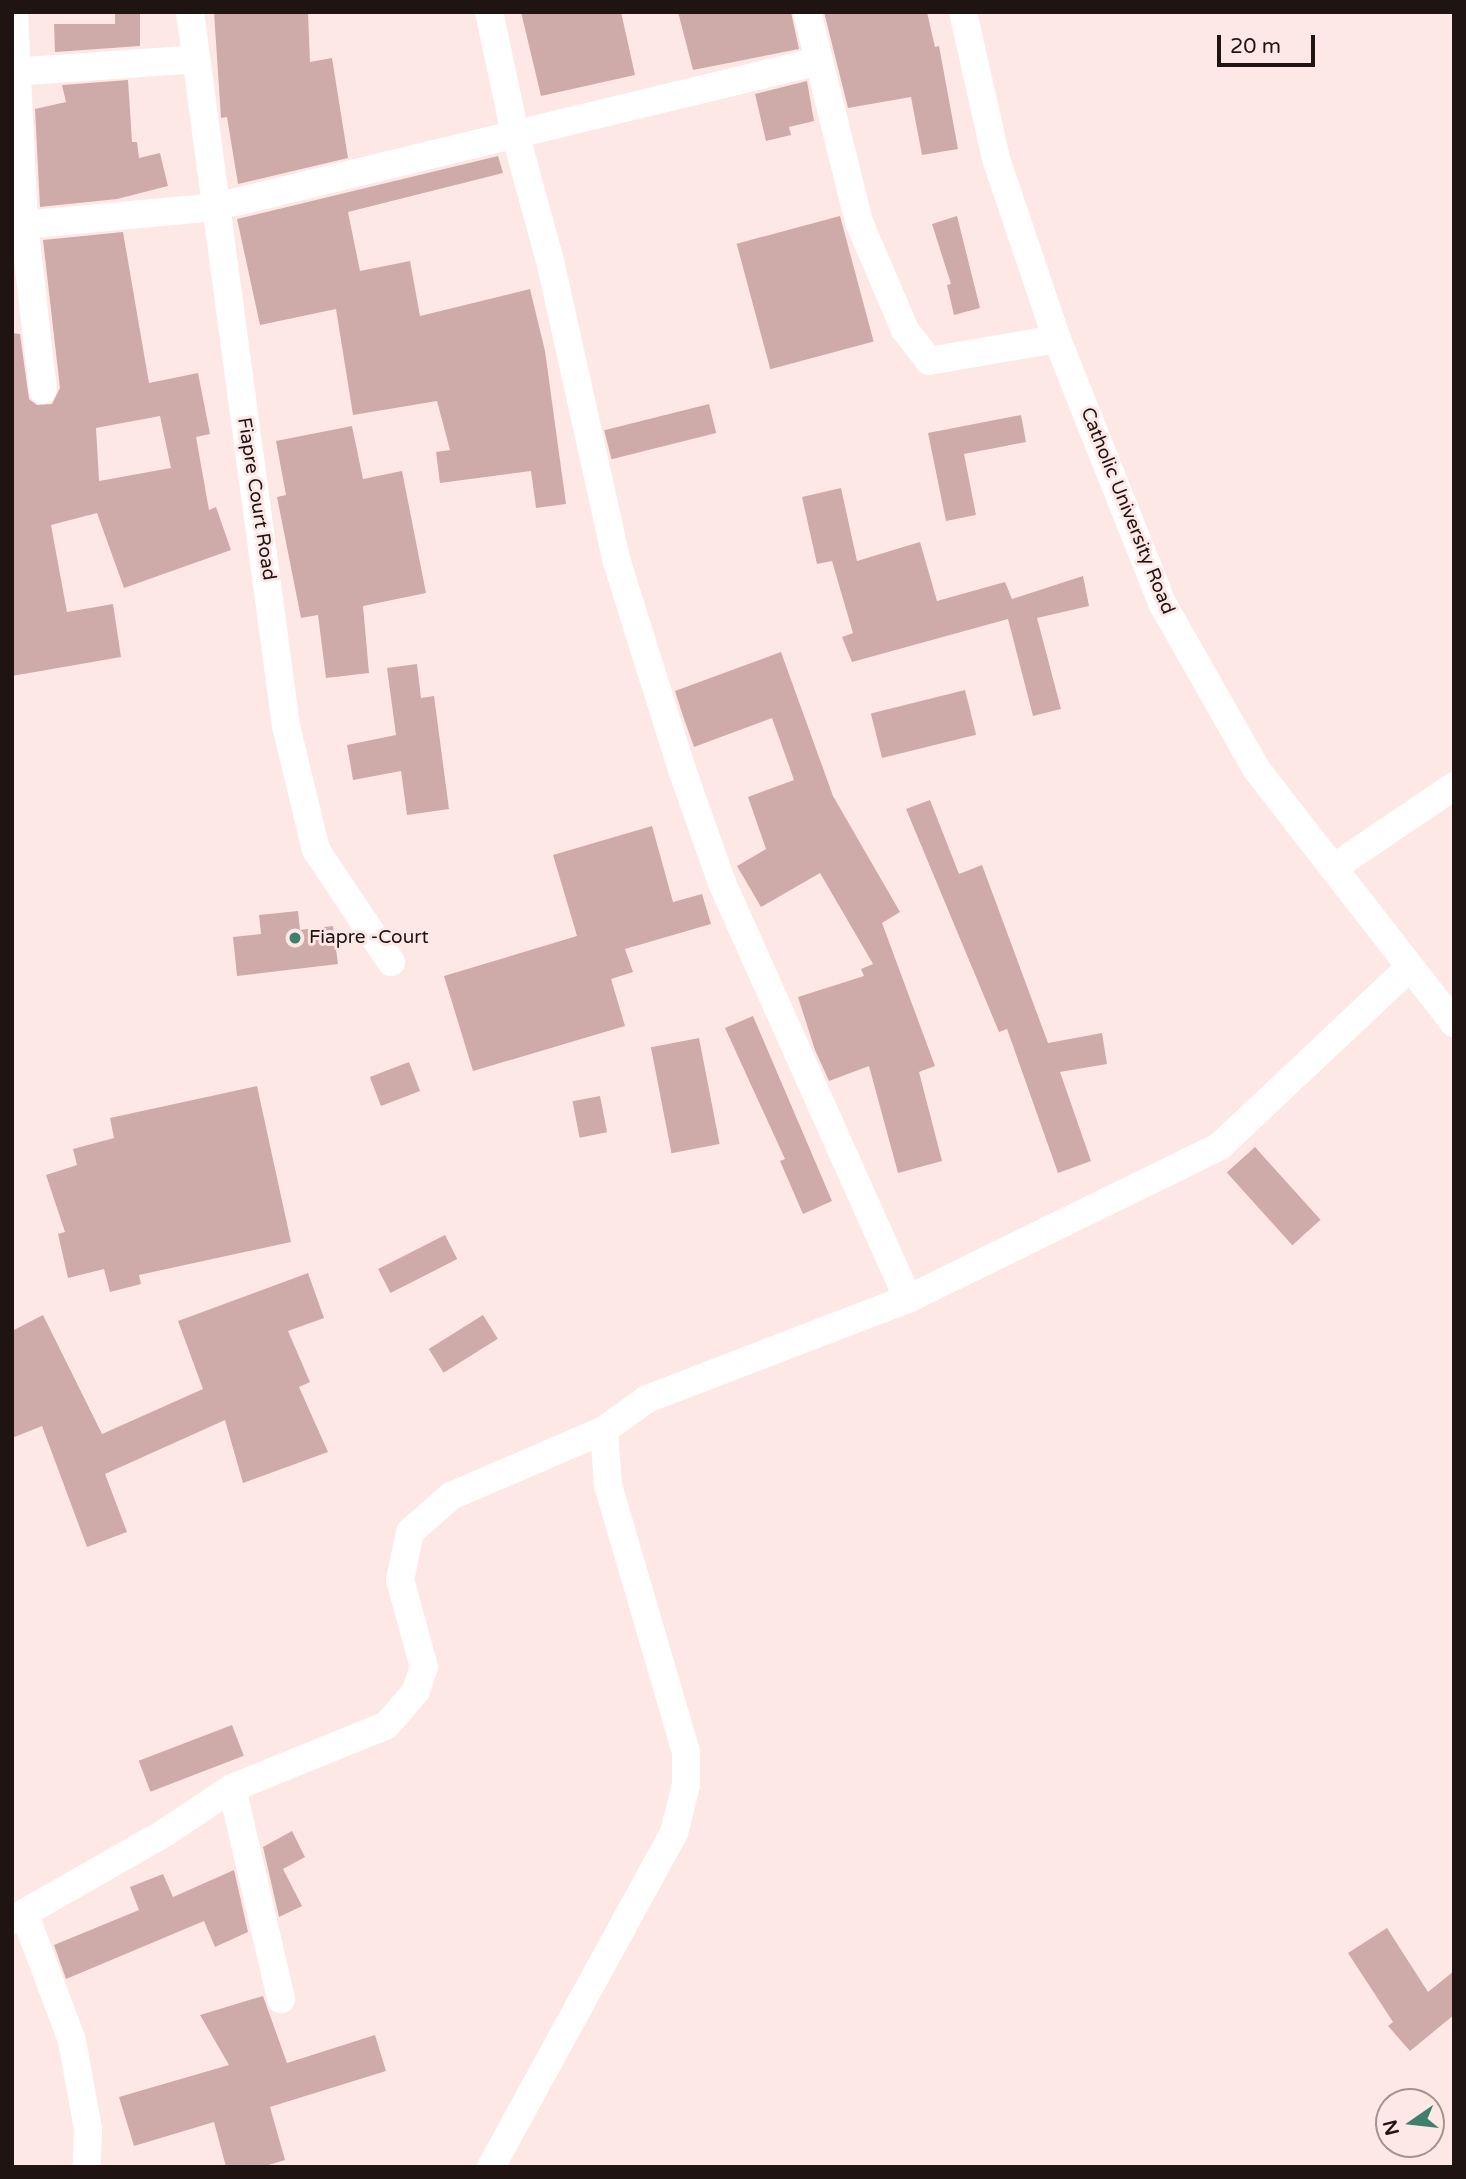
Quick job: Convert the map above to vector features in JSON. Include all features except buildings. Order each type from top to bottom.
[{"type":"street","points":[[14,12],[18,225],[43,390]]},
{"type":"street","name":"Fiapre Court Road","points":[[190,12],[286,726],[316,850],[391,962]]},
{"type":"street","points":[[489,12],[514,133],[551,265],[616,559],[682,770],[722,883],[908,1299]]},
{"type":"street","points":[[807,12],[859,222],[905,330],[929,361],[1057,339]]},
{"type":"street","name":"Catholic University Road","points":[[963,12],[996,159],[1057,339],[1162,603],[1257,770],[1454,1023]]},
{"type":"street","points":[[15,72],[196,59]]},
{"type":"street","points":[[18,225],[215,207],[819,61]]},
{"type":"street","points":[[1333,868],[1454,786]]},
{"type":"street","points":[[87,2167],[88,2129],[72,2041],[19,1917],[232,1788],[387,1725],[416,1691],[425,1667],[400,1580],[410,1532],[451,1496],[604,1430],[647,1399],[908,1299],[1220,1146],[1410,967]]},
{"type":"street","points":[[491,2167],[674,1833],[686,1785],[686,1752],[608,1486],[604,1430]]},
{"type":"street","points":[[232,1788],[281,1999]]},
{"type":"place","name":"Fiapre -Court","points":[[295,938]]}]
